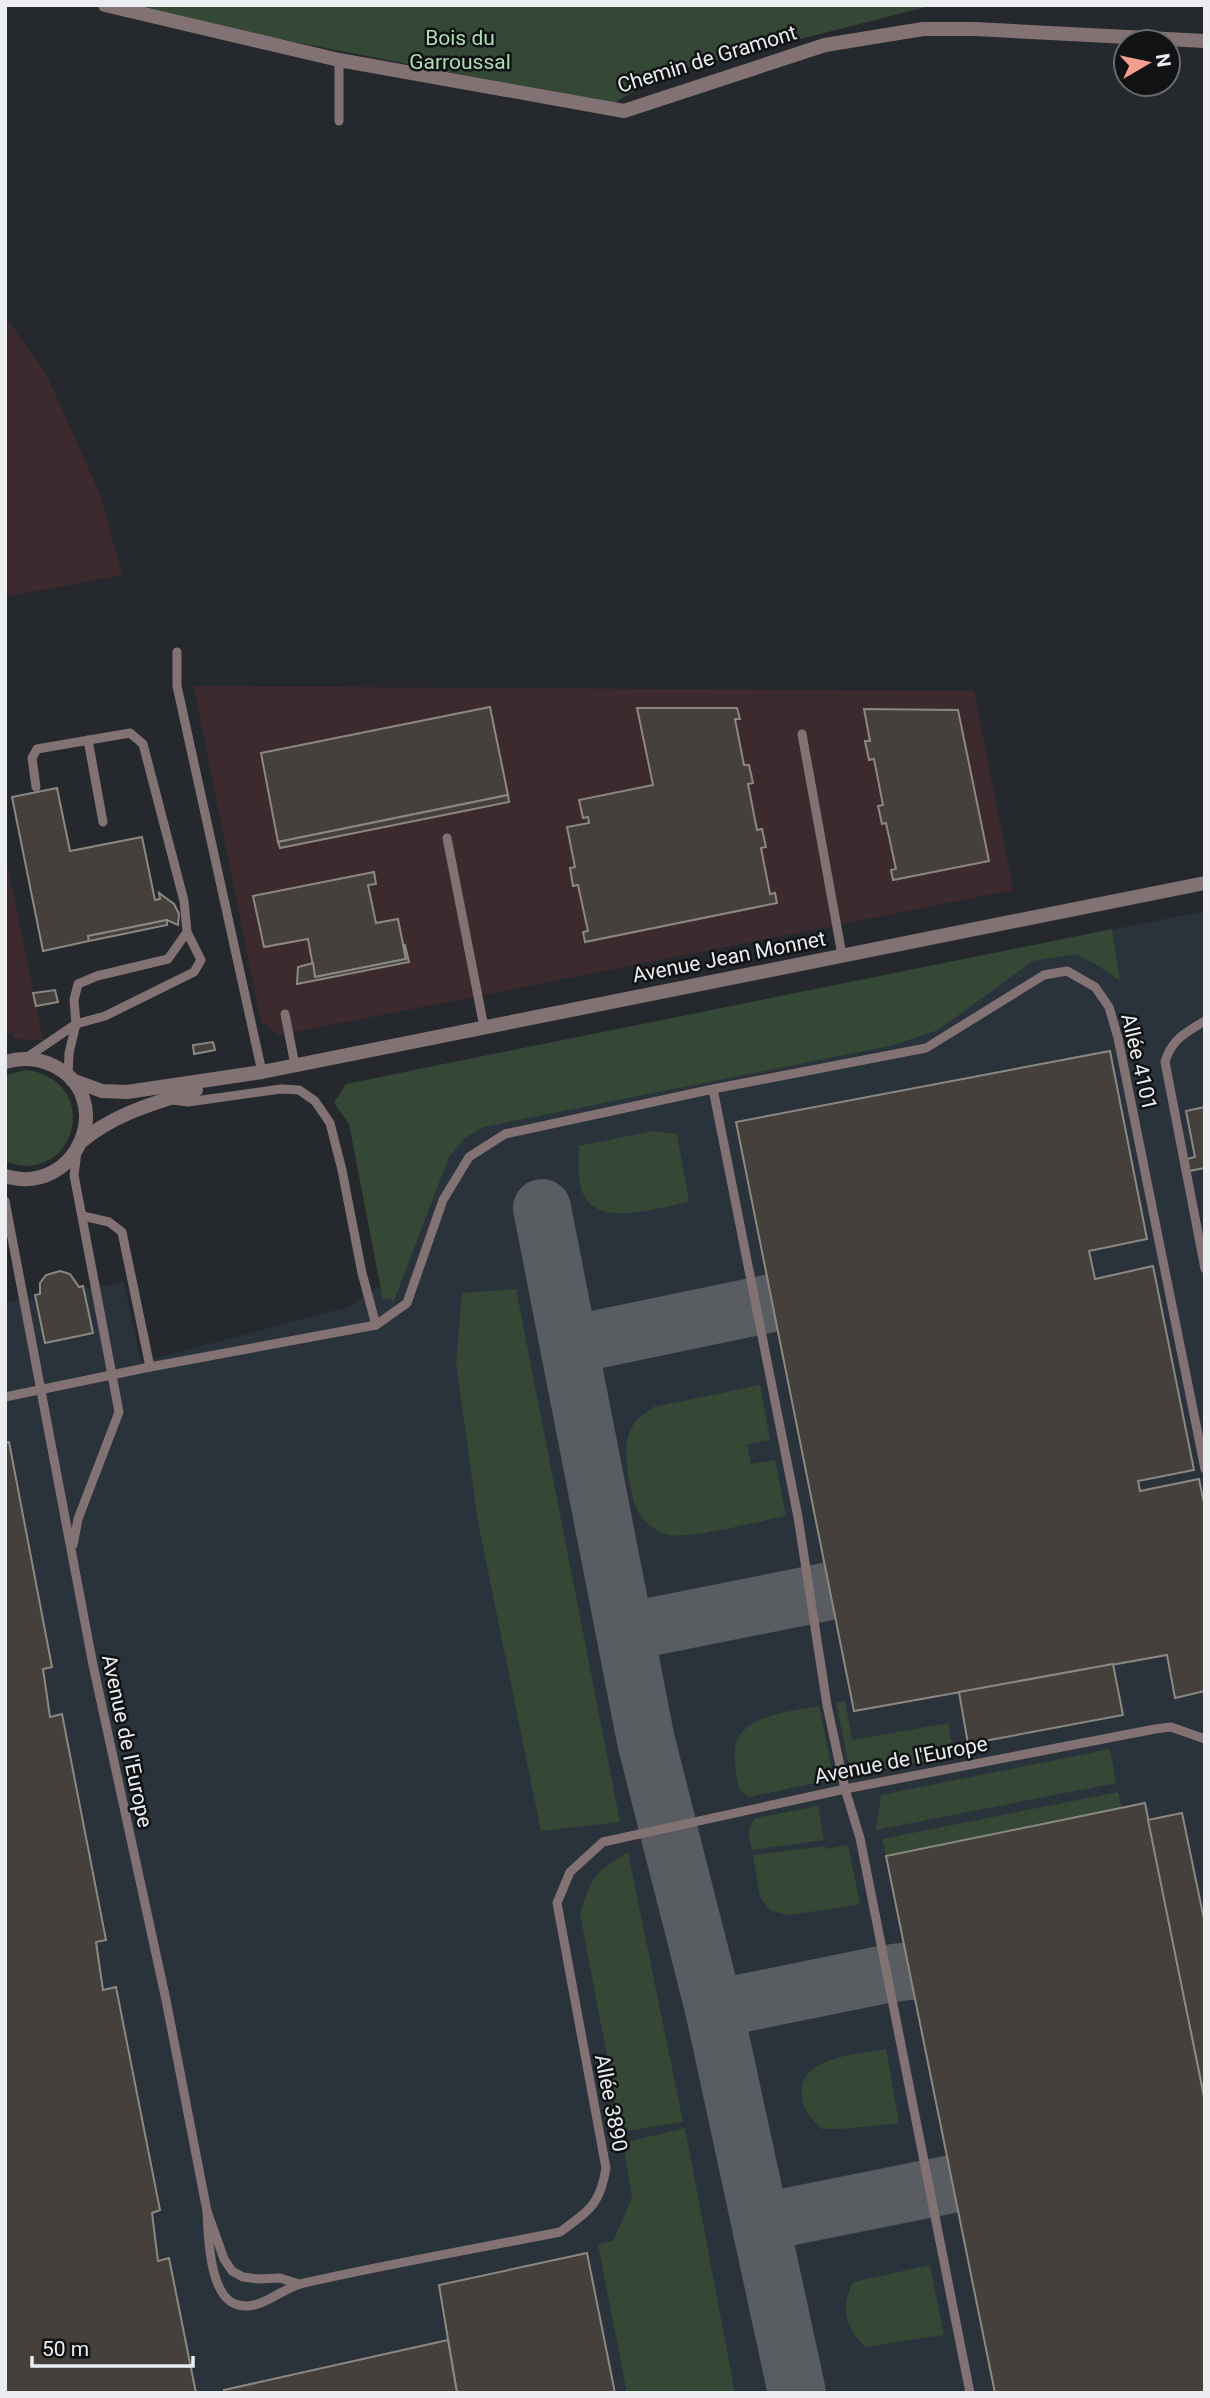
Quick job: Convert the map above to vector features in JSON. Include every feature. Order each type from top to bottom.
[{"type":"street","name":"Chemin de Gramont","points":[[105,5],[339,60],[625,111],[825,45],[923,29],[975,29],[1205,41]]},
{"type":"street","name":"Avenue Jean Monnet","points":[[26,1058],[56,1066],[70,1078],[102,1091],[127,1092],[262,1072],[1205,883]]},
{"type":"street","points":[[5,1062],[26,1058]]},
{"type":"street","name":"Avenue Jean Monnet","points":[[5,1176],[35,1179],[52,1174],[66,1164],[80,1145],[107,1121],[140,1107],[262,1072]]},
{"type":"street","points":[[70,1078],[84,1102],[86,1115],[80,1145]]},
{"type":"lane","points":[[339,60],[339,121]]},
{"type":"lane","points":[[177,652],[177,686],[262,1072]]},
{"type":"lane","points":[[26,1058],[76,1024],[105,1016],[194,972],[201,960],[187,932],[184,901],[142,744],[130,733],[37,749],[32,758],[36,787]]},
{"type":"lane","points":[[802,734],[842,956]]},
{"type":"lane","points":[[88,740],[103,822]]},
{"type":"lane","points":[[447,838],[484,1027]]},
{"type":"lane","points":[[70,1078],[69,1054],[76,1024],[74,1000],[78,984],[97,976],[168,960],[187,932]]},
{"type":"lane","name":"Allée 4101","points":[[376,1325],[407,1303],[443,1200],[469,1157],[505,1134],[713,1089],[926,1048],[1044,975],[1067,971],[1095,987],[1109,1007],[1118,1038],[1205,1469]]},
{"type":"lane","points":[[285,1014],[295,1065]]},
{"type":"lane","points":[[1205,1021],[1183,1034],[1169,1048],[1165,1062],[1205,1269]]},
{"type":"lane","points":[[5,1397],[376,1325],[362,1273],[330,1123],[315,1101],[299,1090],[281,1089],[188,1102],[167,1099]]},
{"type":"lane","points":[[713,1089],[798,1517],[827,1705],[845,1789],[860,1838],[970,2393]]},
{"type":"lane","points":[[71,1554],[78,1519],[118,1412],[97,1287],[74,1175],[80,1145]]},
{"type":"lane","name":"Avenue de l'Europe","points":[[5,1201],[71,1554],[150,1935],[166,2000],[207,2211]]},
{"type":"lane","points":[[83,1216],[109,1222],[122,1232],[150,1367]]},
{"type":"lane","name":"Avenue de l'Europe","points":[[603,1842],[845,1789],[1155,1728],[1171,1727],[1205,1739]]},
{"type":"lane","name":"Allée 3890","points":[[299,2284],[560,2232],[592,2208],[603,2189],[606,2168],[557,1903],[570,1872],[603,1842]]},
{"type":"lane","points":[[207,2211],[213,2270],[222,2292],[233,2303],[256,2306],[299,2284]]},
{"type":"lane","points":[[207,2211],[224,2259],[232,2271],[243,2277],[280,2278],[299,2284]]},
{"type":"shaded area","points":[[5,316],[46,374],[100,494],[122,575],[5,597]]},
{"type":"shaded area","points":[[194,686],[974,691],[1013,890],[280,1035],[261,1022]]},
{"type":"shaded area","points":[[5,853],[43,1040],[14,1039],[13,1033],[5,1034]]},
{"type":"shaded area","points":[[1205,911],[1205,2393],[5,2393],[5,1302],[124,1282],[141,1362],[348,1307],[382,1285],[395,1219],[431,1210],[407,1071]]},
{"type":"green space","name":"Bois du Garroussal","points":[[106,5],[934,5],[666,73],[612,104]]},
{"type":"green space","points":[[1112,929],[1120,981],[1076,954],[1033,961],[938,1030],[890,1046],[483,1127],[465,1138],[449,1157],[393,1303],[391,1298],[383,1300],[349,1124],[334,1103],[346,1084]]},
{"type":"green space","points":[[27,1070],[51,1079],[66,1093],[73,1111],[71,1131],[63,1148],[49,1160],[29,1166],[5,1161],[5,1075]]},
{"type":"green space","points":[[654,1131],[677,1134],[689,1202],[630,1213],[600,1210],[589,1203],[580,1186],[579,1146]]},
{"type":"green space","points":[[516,1289],[620,1822],[541,1831],[478,1522],[456,1363],[462,1293]]},
{"type":"green space","points":[[760,1385],[770,1440],[747,1444],[751,1464],[775,1460],[786,1516],[680,1536],[664,1534],[651,1527],[641,1517],[635,1505],[629,1483],[627,1447],[635,1422],[654,1407]]},
{"type":"green space","points":[[845,1701],[852,1740],[948,1723],[954,1756],[851,1775],[836,1703]]},
{"type":"green space","points":[[819,1706],[833,1776],[829,1780],[749,1797],[739,1789],[735,1755],[741,1734],[759,1720],[784,1712]]},
{"type":"green space","points":[[1110,1749],[1116,1783],[876,1830],[881,1795]]},
{"type":"green space","points":[[1118,1792],[1122,1808],[886,1856],[882,1839]]},
{"type":"green space","points":[[818,1806],[824,1840],[752,1850],[750,1829],[756,1818]]},
{"type":"green space","points":[[848,1845],[860,1904],[791,1915],[771,1911],[760,1897],[753,1855]]},
{"type":"green space","points":[[628,1852],[683,2122],[619,2132],[611,2126],[615,2098],[580,1914],[591,1883],[608,1865]]},
{"type":"green space","points":[[886,2049],[899,2123],[822,2129],[804,2105],[802,2087],[806,2077],[813,2069],[836,2058]]},
{"type":"green space","points":[[685,2128],[735,2393],[627,2393],[598,2244],[613,2241],[632,2198],[623,2143]]},
{"type":"green space","points":[[930,2265],[944,2335],[865,2347],[853,2332],[847,2317],[847,2301],[853,2282]]},
{"type":"building","points":[[490,707],[508,795],[278,842],[261,753]]},
{"type":"building","points":[[637,708],[737,708],[740,719],[735,719],[744,765],[749,765],[753,783],[748,784],[757,830],[762,829],[766,847],[761,848],[770,894],[775,893],[777,903],[585,942],[583,932],[588,931],[578,885],[573,886],[570,868],[575,867],[567,827],[589,823],[588,817],[583,818],[579,800],[653,785]]},
{"type":"building","points":[[864,709],[958,710],[989,861],[893,880],[891,870],[896,869],[886,823],[882,824],[878,806],[883,805],[874,759],[869,760],[865,741],[870,741]]},
{"type":"building","points":[[57,788],[70,851],[142,837],[155,900],[160,899],[159,893],[174,904],[179,914],[178,925],[167,920],[88,936],[89,941],[43,951],[12,797]]},
{"type":"building","points":[[508,795],[509,802],[280,848],[278,842]]},
{"type":"building","points":[[374,872],[376,884],[368,885],[376,923],[398,919],[406,959],[315,977],[308,939],[264,947],[253,896]]},
{"type":"building","points":[[167,920],[167,925],[89,941],[88,936]]},
{"type":"building","points":[[403,945],[409,962],[297,984],[298,967],[313,963],[315,977],[406,959]]},
{"type":"building","points":[[55,990],[58,1002],[36,1006],[33,993]]},
{"type":"building","points":[[213,1042],[215,1050],[194,1054],[193,1045]]},
{"type":"building","points":[[1110,1051],[1147,1239],[1089,1251],[1095,1279],[1153,1266],[1194,1470],[1138,1481],[1140,1491],[1199,1479],[1205,1508],[1205,1691],[1175,1698],[1167,1655],[854,1711],[736,1122]]},
{"type":"building","points":[[1205,1107],[1205,1168],[1189,1171],[1187,1159],[1195,1157],[1186,1111]]},
{"type":"building","points":[[60,1271],[70,1274],[79,1287],[83,1286],[93,1333],[45,1343],[35,1295],[40,1294],[40,1283],[46,1275]]},
{"type":"building","points":[[9,1442],[52,1667],[43,1669],[50,1717],[62,1714],[106,1940],[96,1942],[103,1990],[116,1987],[160,2210],[152,2213],[158,2261],[169,2258],[196,2393],[5,2393],[5,1443]]},
{"type":"building","points":[[1113,1664],[1123,1715],[968,1744],[959,1692]]},
{"type":"building","points":[[1145,1803],[1205,2101],[1205,2393],[995,2393],[886,1856]]},
{"type":"building","points":[[1182,1813],[1205,1924],[1205,2101],[1148,1820]]},
{"type":"building","points":[[587,2253],[615,2393],[457,2393],[439,2285]]},
{"type":"building","points":[[448,2340],[457,2393],[225,2393],[224,2390]]},
{"type":"taxiway","points":[[542,1208],[646,1741],[714,2009],[797,2393]]},
{"type":"taxiway","points":[[570,1345],[772,1303]]},
{"type":"taxiway","points":[[625,1632],[830,1591]]},
{"type":"taxiway","points":[[714,2009],[909,1971]]},
{"type":"taxiway","points":[[762,2222],[952,2184]]}]
